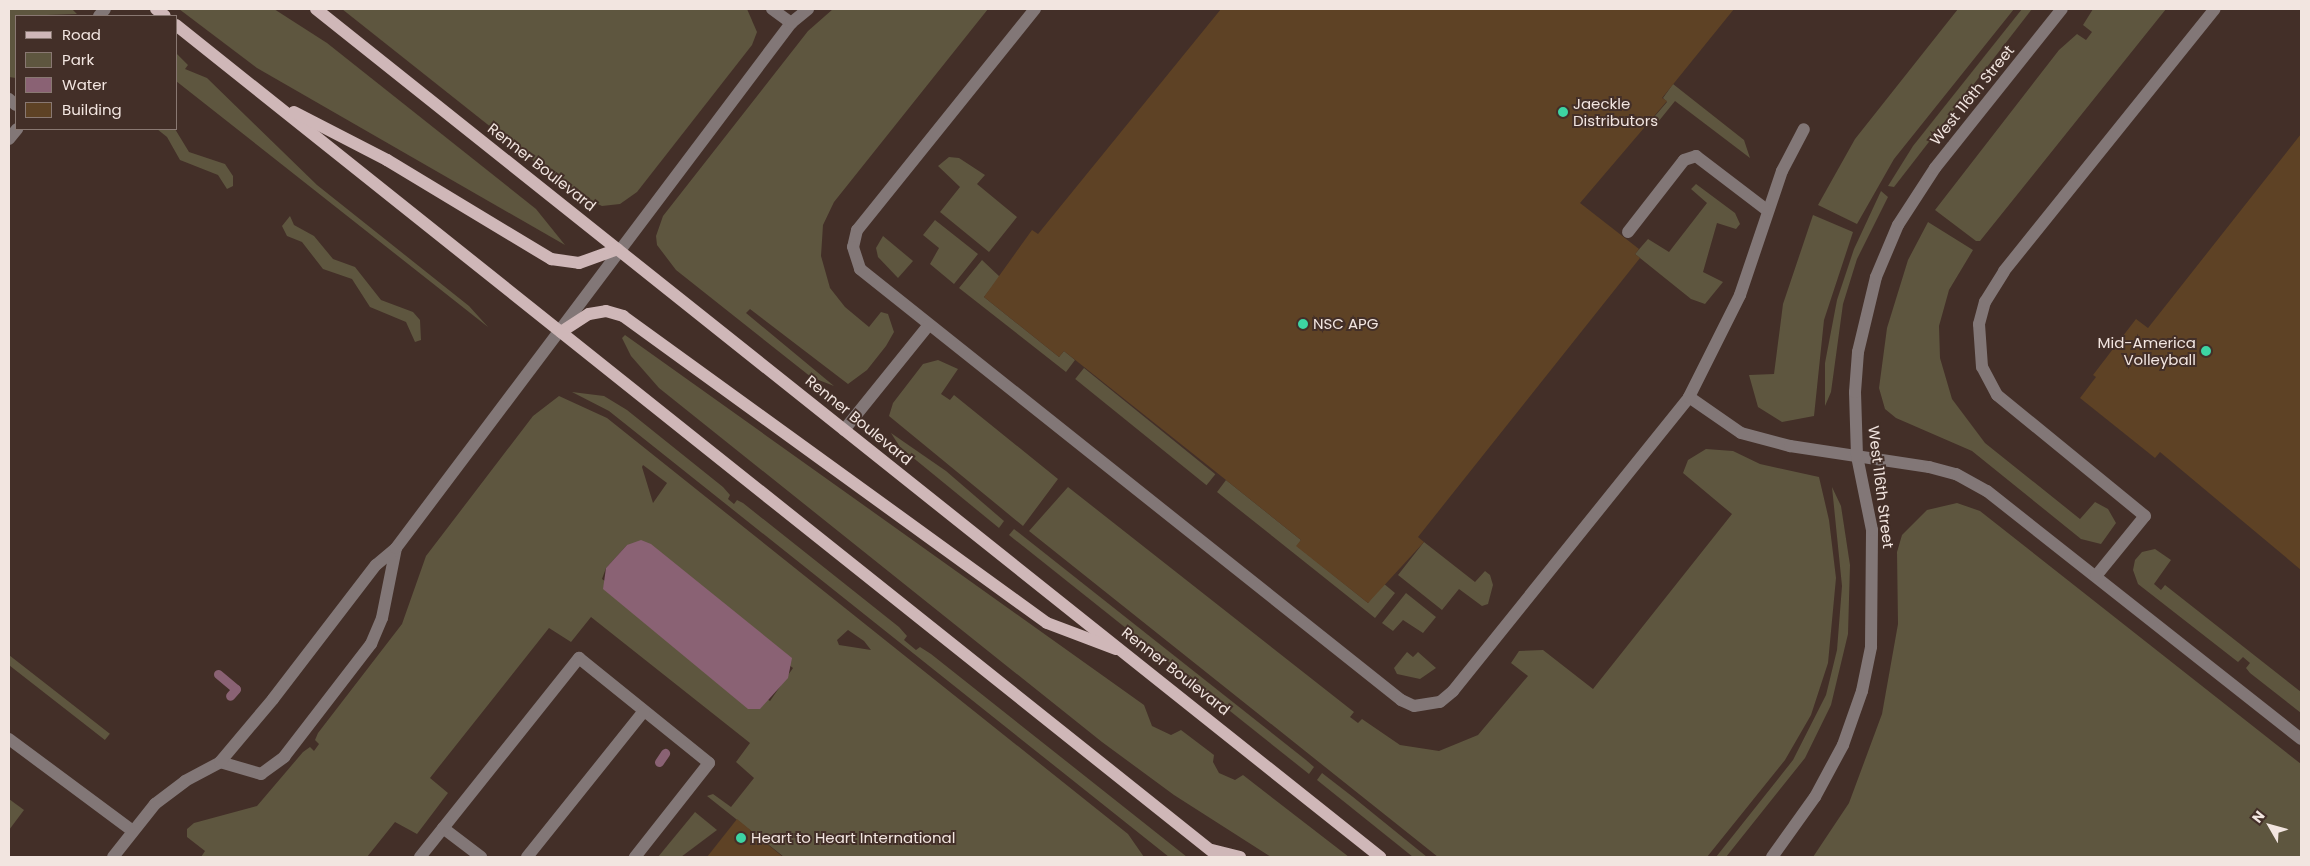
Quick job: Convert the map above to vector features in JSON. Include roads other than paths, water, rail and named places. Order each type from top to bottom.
[{"type":"main road","name":"Renner Boulevard","points":[[316,9],[844,430],[1128,653],[1380,857]]},
{"type":"main road","points":[[178,27],[1214,854],[1240,857]]},
{"type":"main road","points":[[270,99],[387,160],[551,259],[579,263],[618,249]]},
{"type":"main road","points":[[561,332],[588,314],[606,311],[623,316],[1047,624],[1128,653]]},
{"type":"street","points":[[772,9],[791,23]]},
{"type":"street","points":[[114,857],[155,804],[185,781],[220,762],[376,565],[396,548],[561,332],[618,249],[791,23],[808,9]]},
{"type":"street","points":[[1035,9],[857,230],[853,247],[860,268],[928,326],[1401,700],[1414,706],[1440,702],[1453,691],[1689,397],[1740,295],[1767,210],[1782,171],[1804,129]]},
{"type":"street","name":"West 116th Street","points":[[1772,857],[1815,797],[1843,745],[1862,690],[1871,647],[1872,530],[1858,456],[1858,352],[1876,277],[1887,249],[1935,168],[2062,9]]},
{"type":"street","points":[[2096,576],[2145,516],[1997,396],[1982,366],[1979,324],[1986,302],[2004,271],[2216,9]]},
{"type":"street","points":[[1628,232],[1684,160],[1696,156],[1767,210]]},
{"type":"street","points":[[844,430],[928,326]]},
{"type":"street","points":[[1689,397],[1741,433],[1956,474],[1987,491],[2301,739]]},
{"type":"street","points":[[220,762],[261,774],[284,757],[371,644],[382,618],[396,548]]},
{"type":"street","points":[[420,857],[580,658],[709,763],[635,857]]},
{"type":"street","points":[[527,857],[644,710]]},
{"type":"street","points":[[9,739],[133,832]]},
{"type":"street","points":[[443,828],[480,857]]},
{"type":"water","points":[[641,540],[651,544],[792,658],[788,678],[760,709],[748,709],[603,589],[606,568],[627,545]]},
{"type":"waterway","points":[[218,674],[236,689],[230,696]]},
{"type":"waterway","points":[[659,762],[665,753]]},
{"type":"place","name":"Jaeckle Distributors","points":[[1563,112]]},
{"type":"place","name":"NSC APG","points":[[1303,324]]},
{"type":"place","name":"Mid-America Volleyball","points":[[2206,351]]},
{"type":"place","name":"Heart to Heart International","points":[[741,838]]}]
